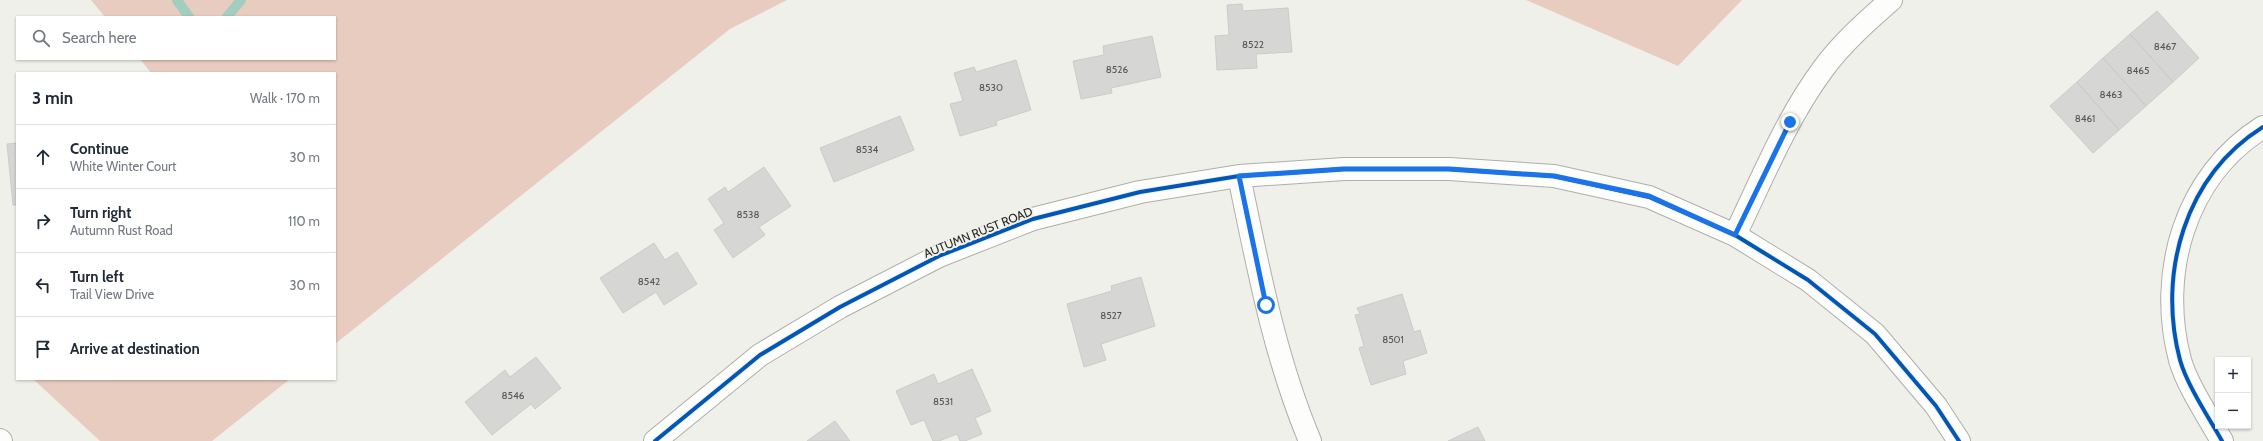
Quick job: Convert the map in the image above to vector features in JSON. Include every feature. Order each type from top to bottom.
[{"type":"street","points":[[1735,235],[1790,122],[1823,69],[1863,24],[1891,0]]},
{"type":"street","points":[[2222,441],[2199,401],[2180,361],[2172,315],[2173,267],[2186,219],[2209,178],[2243,140],[2263,127]]},
{"type":"street","name":"AUTUMN RUST ROAD","points":[[655,441],[760,355],[840,307],[938,256],[1033,219],[1140,192],[1239,176],[1344,169],[1442,169],[1554,176],[1649,196],[1735,235],[1808,280],[1875,334],[1936,406],[1959,441]]},
{"type":"street","points":[[1239,176],[1266,305],[1292,396],[1310,441]]},
{"type":"shaded area","points":[[91,0],[787,0],[730,29],[336,343],[336,72],[150,72],[141,60],[336,60],[336,16],[104,16]]},
{"type":"shaded area","points":[[1526,0],[1742,0],[1678,66]]},
{"type":"shaded area","points":[[34,380],[289,380],[212,441],[100,441]]},
{"type":"building","points":[[1242,4],[1243,11],[1288,8],[1292,52],[1256,54],[1257,68],[1217,70],[1215,36],[1229,35],[1227,5]]},
{"type":"building","points":[[2157,11],[2199,58],[2173,82],[2130,34]]},
{"type":"building","points":[[2130,34],[2173,82],[2146,106],[2103,58]]},
{"type":"building","points":[[1152,36],[1161,77],[1111,88],[1112,93],[1081,99],[1073,61],[1104,55],[1103,46]]},
{"type":"building","points":[[2103,58],[2146,106],[2119,130],[2077,82]]},
{"type":"building","points":[[1016,60],[1031,110],[996,121],[997,125],[960,136],[950,104],[963,101],[954,73],[974,67],[976,72]]},
{"type":"building","points":[[2077,82],[2119,130],[2093,153],[2050,106]]},
{"type":"building","points":[[900,116],[914,150],[834,182],[820,148]]},
{"type":"building","points":[[16,143],[16,205],[13,205],[7,144]]},
{"type":"building","points":[[764,167],[791,206],[759,227],[765,235],[733,258],[714,230],[724,223],[708,199],[725,187],[728,192]]},
{"type":"building","points":[[654,243],[665,260],[677,252],[697,284],[664,305],[656,292],[623,313],[600,278]]},
{"type":"building","points":[[1141,277],[1155,326],[1101,344],[1106,360],[1084,367],[1067,304],[1112,291],[1111,286]]},
{"type":"building","points":[[1402,294],[1414,332],[1420,330],[1427,353],[1403,361],[1406,374],[1371,385],[1359,348],[1364,346],[1355,315],[1360,314],[1357,308]]},
{"type":"building","points":[[536,357],[561,388],[535,409],[531,404],[492,435],[465,402],[505,370],[510,377]]},
{"type":"building","points":[[972,369],[991,411],[975,418],[982,434],[965,441],[960,441],[957,434],[939,441],[933,441],[924,420],[911,425],[896,391],[934,374],[938,384]]},
{"type":"building","points":[[835,421],[850,441],[807,441]]},
{"type":"building","points":[[1478,427],[1485,441],[1448,441]]},
{"type":"waterway","points":[[177,0],[188,16]]},
{"type":"waterway","points":[[228,16],[241,0]]},
{"type":"cycle path","points":[[2222,441],[2193,391],[2180,360],[2174,327],[2172,294],[2176,261],[2184,229],[2196,199],[2214,172],[2236,148],[2263,127]]},
{"type":"cycle path","points":[[655,441],[760,355],[840,307],[939,256],[1033,219],[1140,192],[1239,176],[1344,169],[1449,169],[1554,176],[1649,197],[1735,235],[1808,280],[1875,334],[1936,406],[1959,441]]},
{"type":"route","points":[[1266,305],[1239,176],[1344,169],[1449,169],[1554,176],[1649,196],[1735,235],[1790,122]]}]
